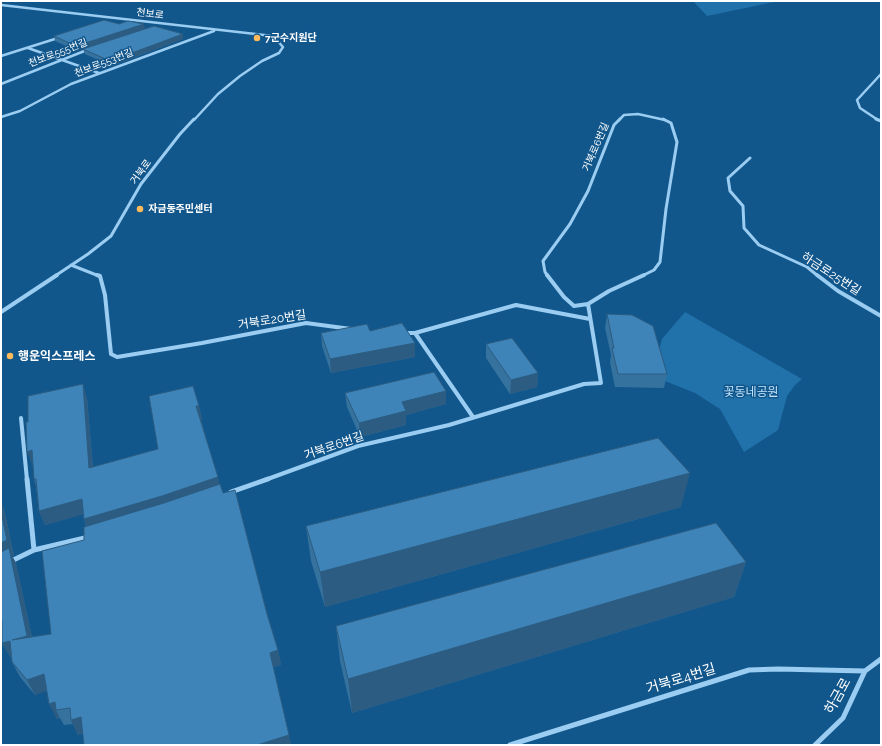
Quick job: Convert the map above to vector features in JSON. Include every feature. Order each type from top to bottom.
[{"type":"street","name":"천보로","points":[[1,5],[274,36]]},
{"type":"street","points":[[110,20],[118,18]]},
{"type":"street","points":[[160,27],[168,24]]},
{"type":"street","name":"천보로553번길","points":[[1,117],[20,110],[71,84],[216,30]]},
{"type":"street","points":[[1,56],[65,35]]},
{"type":"street","name":"거북로","points":[[2,310],[71,265],[111,236],[141,184],[180,134],[218,94],[240,76],[262,61],[279,53],[283,47],[274,36]]},
{"type":"street","points":[[27,48],[99,73]]},
{"type":"street","name":"천보로555번길","points":[[1,84],[60,60],[92,49]]},
{"type":"street","points":[[881,74],[857,100],[860,108],[869,115],[881,121]]},
{"type":"street","name":"거북로6번길","points":[[638,114],[664,119],[671,122],[677,142],[666,209],[660,262],[654,270],[609,291],[588,304],[574,306],[564,297],[545,272],[543,261],[570,224],[588,191],[614,125],[624,115],[638,114]]},
{"type":"street","name":"하금로25번길","points":[[750,158],[728,178],[730,191],[743,206],[744,228],[759,245],[807,267],[838,291],[881,316]]},
{"type":"street","name":"거북로20번길","points":[[71,265],[100,276],[105,296],[111,354],[117,357],[202,343],[306,323],[354,329]]},
{"type":"street","name":"거북로6번길","points":[[228,493],[358,446],[449,425],[584,384],[601,383],[588,304]]},
{"type":"street","points":[[400,333],[416,333],[516,305],[590,319]]},
{"type":"street","points":[[416,333],[473,417]]},
{"type":"street","points":[[21,418],[34,550]]},
{"type":"street","points":[[1,566],[34,550],[78,541],[92,536]]},
{"type":"street","name":"하금로","points":[[815,745],[843,718],[865,671],[881,659]]},
{"type":"street","name":"거북로4번길","points":[[510,745],[749,670],[778,669],[865,671]]},
{"type":"green space","points":[[693,1],[779,1],[707,16]]},
{"type":"green space","name":"꽃동네공원","points":[[685,312],[802,379],[795,385],[787,396],[778,430],[744,452],[720,409],[695,393],[665,381],[656,362],[662,339]]},
{"type":"building","points":[[104,20],[119,24],[128,21],[144,24],[76,46],[54,36]]},
{"type":"building","points":[[154,26],[183,34],[110,61],[83,49]]},
{"type":"building","points":[[607,314],[632,315],[653,326],[667,374],[618,374],[612,348],[614,348]]},
{"type":"building","points":[[402,323],[415,343],[330,359],[321,333],[367,324],[370,331]]},
{"type":"building","points":[[512,338],[538,373],[511,380],[486,344]]},
{"type":"building","points":[[434,372],[446,391],[402,402],[406,411],[359,423],[345,393]]},
{"type":"building","points":[[83,384],[89,468],[158,449],[149,396],[193,386],[199,406],[196,406],[218,477],[162,496],[84,519],[82,499],[39,511],[36,479],[34,479],[32,450],[27,452],[26,422],[28,422],[28,396]]},
{"type":"building","points":[[658,438],[690,473],[320,572],[306,526]]},
{"type":"building","points":[[220,484],[223,493],[235,490],[267,614],[278,650],[270,653],[289,735],[257,745],[84,745],[81,717],[71,720],[70,708],[56,710],[55,702],[49,704],[44,674],[27,680],[12,662],[10,641],[2,643],[1,552],[9,548],[27,636],[12,640],[51,634],[42,551],[84,540],[84,527],[164,503]]},
{"type":"building","points":[[1,512],[7,540],[1,543]]},
{"type":"building","points":[[716,523],[746,562],[348,679],[336,626]]},
{"type":"place","name":"7군수지원단","points":[[257,38]]},
{"type":"place","name":"자금동주민센터","points":[[140,209]]},
{"type":"place","name":"행운익스프레스","points":[[10,356]]}]
